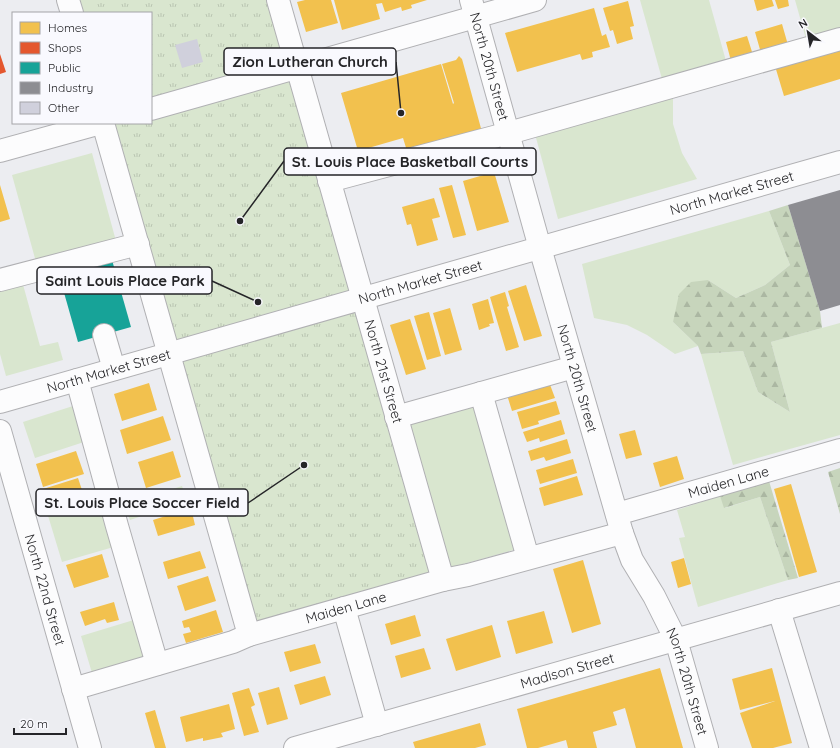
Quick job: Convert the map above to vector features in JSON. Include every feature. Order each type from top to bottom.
[{"type":"street","points":[[68,0],[72,12]]},
{"type":"street","name":"North 21st Street","points":[[278,0],[443,580]]},
{"type":"street","points":[[152,109],[297,67],[474,8],[535,0]]},
{"type":"street","name":"North 20th Street","points":[[474,8],[540,248],[619,524],[632,560],[654,596],[676,640],[707,748]]},
{"type":"street","points":[[330,181],[509,134],[840,39]]},
{"type":"street","points":[[0,151],[98,124]]},
{"type":"street","points":[[102,124],[138,244],[249,635]]},
{"type":"street","name":"North Market Street","points":[[0,402],[840,162]]},
{"type":"street","points":[[0,280],[138,244]]},
{"type":"street","points":[[104,334],[114,369]]},
{"type":"street","points":[[396,417],[574,367]]},
{"type":"street","points":[[76,380],[114,519],[157,664]]},
{"type":"street","points":[[481,393],[528,558]]},
{"type":"street","name":"North 22nd Street","points":[[0,431],[90,748]]},
{"type":"street","name":"Maiden Lane","points":[[73,689],[233,642],[249,635],[443,580],[468,575],[528,558],[619,524],[840,450]]},
{"type":"street","name":"Madison Street","points":[[295,748],[840,593]]},
{"type":"street","points":[[344,608],[377,725]]},
{"type":"street","points":[[779,610],[821,748]]},
{"type":"green space","points":[[79,0],[268,0],[430,574],[256,623],[112,124],[152,124],[152,12],[82,12]]},
{"type":"green space","points":[[640,0],[709,0],[726,61],[662,79]]},
{"type":"green space","points":[[795,0],[840,0],[840,30],[806,39]]},
{"type":"green space","points":[[673,93],[673,124],[682,153],[697,179],[558,219],[535,134]]},
{"type":"green space","points":[[92,153],[116,241],[36,262],[12,175]]},
{"type":"green space","points":[[788,205],[820,311],[822,328],[771,342],[790,412],[758,392],[743,351],[701,354],[698,346],[673,322],[679,294],[691,282],[708,280],[736,298],[765,285],[790,265],[769,211]]},
{"type":"green space","points":[[769,211],[790,265],[765,285],[736,298],[708,280],[673,322],[698,346],[675,354],[647,335],[627,325],[594,318],[582,264]]},
{"type":"green space","points":[[22,281],[40,346],[58,342],[63,360],[6,376],[0,354],[0,287]]},
{"type":"green space","points":[[840,323],[840,435],[733,465],[701,354],[743,351],[758,392],[790,412],[771,342]]},
{"type":"green space","points":[[480,402],[521,548],[449,568],[408,422]]},
{"type":"green space","points":[[73,406],[84,442],[35,458],[23,422]]},
{"type":"green space","points":[[840,468],[840,514],[828,472]]},
{"type":"green space","points":[[769,481],[798,578],[788,580],[760,497],[724,508],[720,496]]},
{"type":"green space","points":[[182,486],[187,501],[130,520],[124,505]]},
{"type":"green space","points":[[101,492],[117,546],[62,562],[46,509]]},
{"type":"green space","points":[[720,496],[725,508],[760,497],[788,580],[698,607],[679,538],[685,537],[677,510]]},
{"type":"green space","points":[[137,619],[148,656],[92,673],[81,636]]},
{"type":"building: Homes","points":[[305,0],[331,0],[338,23],[306,32],[297,2]]},
{"type":"building: Homes","points":[[334,0],[427,0],[411,5],[412,8],[402,11],[401,7],[385,12],[382,3],[376,4],[380,19],[342,30]]},
{"type":"building: Homes","points":[[754,0],[772,0],[774,6],[757,11]]},
{"type":"building: Homes","points":[[775,0],[788,0],[789,6],[778,9]]},
{"type":"building: Homes","points":[[628,1],[634,26],[630,27],[633,39],[617,44],[613,30],[610,31],[603,8]]},
{"type":"building: Homes","points":[[594,8],[602,36],[606,34],[610,47],[592,52],[593,57],[582,60],[580,54],[517,72],[505,33]]},
{"type":"building: Homes","points":[[782,24],[788,45],[761,53],[755,32]]},
{"type":"building: Homes","points":[[747,36],[753,55],[731,61],[726,42]]},
{"type":"building: Homes","points":[[840,46],[840,79],[784,96],[775,66]]},
{"type":"building: Homes","points":[[459,56],[462,59],[482,132],[407,151],[403,138],[358,151],[341,93],[441,64],[453,104],[454,103],[442,64],[456,60]]},
{"type":"building: Homes","points":[[488,146],[492,161],[465,168],[463,162],[452,165],[450,156]]},
{"type":"building: Homes","points":[[494,172],[509,222],[477,231],[463,181]]},
{"type":"building: Homes","points":[[0,185],[10,219],[0,222]]},
{"type":"building: Homes","points":[[452,185],[466,235],[453,238],[439,188]]},
{"type":"building: Homes","points":[[434,198],[440,217],[432,219],[438,240],[417,246],[411,224],[407,225],[402,207]]},
{"type":"building: Homes","points":[[526,285],[542,336],[524,341],[508,291]]},
{"type":"building: Homes","points":[[505,292],[509,306],[507,307],[519,347],[506,351],[490,297]]},
{"type":"building: Homes","points":[[488,299],[494,323],[489,324],[490,326],[479,330],[472,304]]},
{"type":"building: Homes","points":[[450,308],[462,350],[445,355],[433,313]]},
{"type":"building: Homes","points":[[429,312],[441,356],[427,360],[414,316]]},
{"type":"building: Homes","points":[[410,319],[426,369],[406,375],[390,325]]},
{"type":"building: Homes","points":[[549,382],[555,398],[512,411],[507,395]]},
{"type":"building: Homes","points":[[149,383],[157,410],[122,421],[114,394]]},
{"type":"building: Homes","points":[[556,401],[560,414],[538,421],[539,424],[522,429],[517,412]]},
{"type":"building: Homes","points":[[163,416],[171,440],[127,454],[120,430]]},
{"type":"building: Homes","points":[[561,420],[565,434],[540,442],[539,438],[527,442],[523,432]]},
{"type":"building: Homes","points":[[635,430],[642,455],[626,459],[619,434]]},
{"type":"building: Homes","points":[[567,439],[571,453],[546,461],[544,457],[531,461],[528,451]]},
{"type":"building: Homes","points":[[76,451],[84,474],[43,487],[36,464]]},
{"type":"building: Homes","points":[[173,451],[181,477],[146,488],[138,462]]},
{"type":"building: Homes","points":[[677,456],[684,479],[660,487],[653,463]]},
{"type":"building: Homes","points":[[573,459],[577,473],[540,484],[536,470]]},
{"type":"building: Homes","points":[[577,476],[583,495],[544,506],[539,488]]},
{"type":"building: Homes","points":[[78,478],[83,493],[48,505],[43,489]]},
{"type":"building: Homes","points":[[791,484],[817,572],[799,577],[774,489]]},
{"type":"building: Homes","points":[[191,508],[195,525],[158,536],[153,520]]},
{"type":"building: Homes","points":[[200,551],[206,568],[168,579],[163,562]]},
{"type":"building: Homes","points":[[102,554],[109,577],[74,588],[66,565]]},
{"type":"building: Homes","points":[[684,558],[691,584],[678,588],[671,562]]},
{"type":"building: Homes","points":[[583,560],[601,624],[572,633],[553,569]]},
{"type":"building: Homes","points":[[208,576],[216,601],[185,611],[177,586]]},
{"type":"building: Homes","points":[[114,602],[119,620],[107,623],[105,619],[85,626],[80,612]]},
{"type":"building: Homes","points":[[216,610],[223,632],[186,643],[183,634],[191,632],[189,627],[184,628],[182,621]]},
{"type":"building: Homes","points":[[544,611],[553,643],[516,654],[507,621]]},
{"type":"building: Homes","points":[[415,615],[421,636],[391,645],[385,624]]},
{"type":"building: Homes","points":[[492,625],[501,657],[456,671],[446,639]]},
{"type":"building: Homes","points":[[315,644],[321,663],[290,672],[284,652]]},
{"type":"building: Homes","points":[[424,648],[431,669],[401,678],[395,656]]},
{"type":"building: Homes","points":[[660,668],[683,748],[636,748],[625,708],[613,712],[617,725],[593,732],[597,748],[568,748],[566,740],[538,748],[527,748],[517,709]]},
{"type":"building: Homes","points":[[772,668],[792,743],[773,748],[752,748],[740,713],[775,701],[740,710],[732,679]]},
{"type":"building: Homes","points":[[325,676],[331,695],[300,705],[294,685]]},
{"type":"building: Homes","points":[[279,687],[288,719],[267,725],[258,693]]},
{"type":"building: Homes","points":[[249,688],[255,705],[251,707],[259,732],[244,736],[232,693]]},
{"type":"building: Homes","points":[[229,704],[235,729],[221,733],[223,737],[203,741],[203,738],[186,742],[180,717]]},
{"type":"building: Homes","points":[[155,710],[166,748],[155,748],[145,713]]},
{"type":"building: Homes","points":[[480,723],[486,745],[475,748],[415,748],[413,742]]},
{"type":"building: Shops","points":[[0,54],[6,72],[0,74]]},
{"type":"building: Public","points":[[112,260],[131,327],[78,342],[59,275]]},
{"type":"building: Industry","points":[[840,190],[840,305],[820,311],[788,205]]},
{"type":"building: Other","points":[[197,39],[203,62],[182,68],[175,45]]},
{"type":"place","name":"Zion Lutheran Church","points":[[401,113]]},
{"type":"place","name":"St. Louis Place Basketball Courts","points":[[240,221]]},
{"type":"place","name":"Saint Louis Place Park","points":[[258,302]]},
{"type":"place","name":"St. Louis Place Soccer Field","points":[[304,465]]}]
